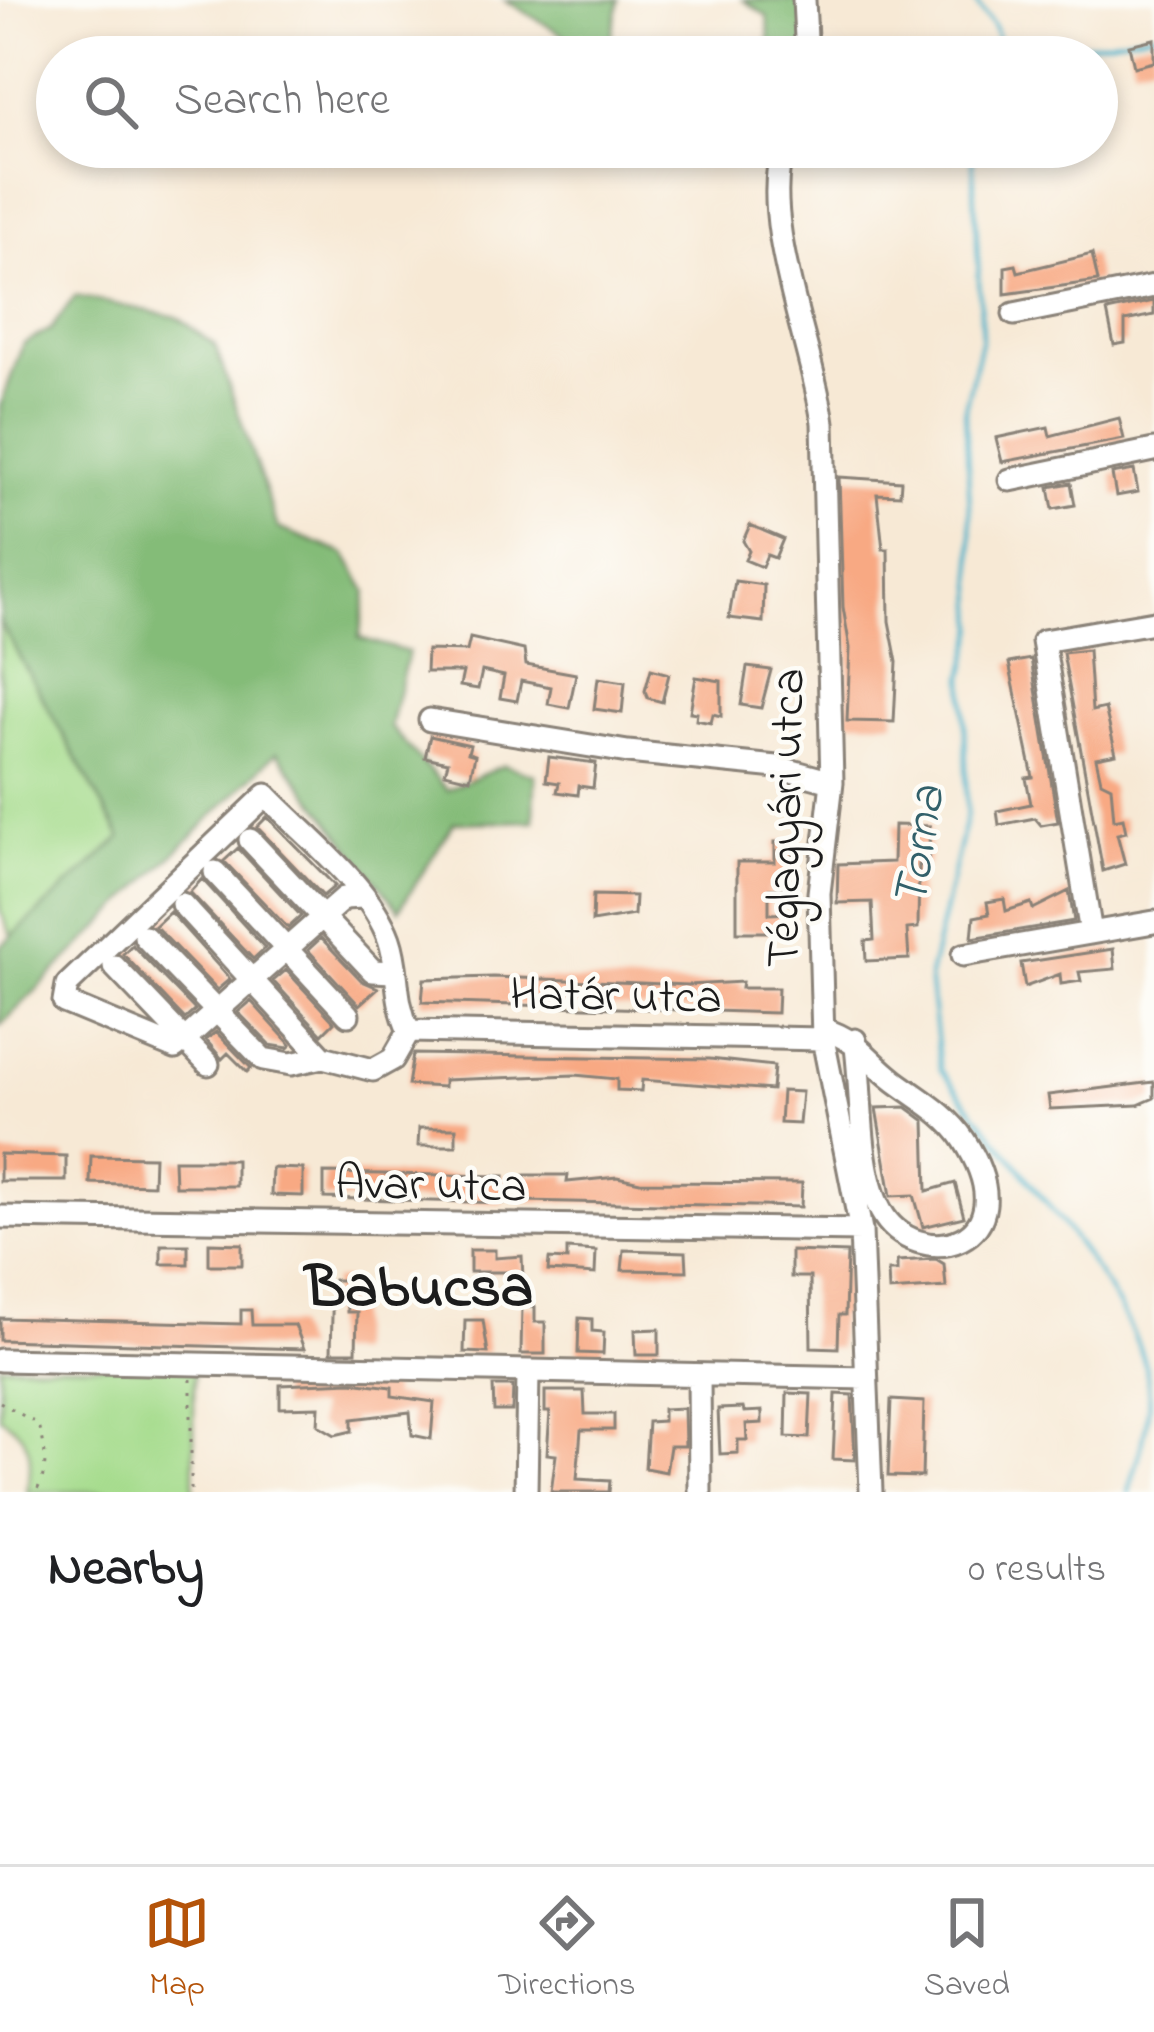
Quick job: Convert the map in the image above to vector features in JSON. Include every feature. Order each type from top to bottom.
[{"type":"street","points":[[804,0],[807,36]]},
{"type":"street","name":"Téglagyári utca","points":[[782,168],[779,197],[788,267],[823,423],[832,782],[819,892],[823,1034],[861,1230],[871,1492]]},
{"type":"street","points":[[1014,314],[1154,286]]},
{"type":"street","points":[[1010,480],[1154,450]]},
{"type":"street","points":[[1091,933],[1043,640],[1154,622]]},
{"type":"street","points":[[430,720],[628,752],[777,767],[832,782]]},
{"type":"street","points":[[145,937],[218,1013],[263,1059],[291,1064],[323,1057],[373,1070],[393,1059],[409,1031],[394,1001],[391,944],[377,912],[266,794],[67,985],[64,1002],[175,1048],[187,1042],[218,1013],[344,898],[363,898]]},
{"type":"street","points":[[250,840],[373,971],[393,972]]},
{"type":"street","points":[[215,872],[348,1015]]},
{"type":"street","points":[[182,904],[323,1057]]},
{"type":"street","points":[[963,955],[1154,922]]},
{"type":"street","points":[[114,965],[208,1064]]},
{"type":"street","name":"Határ utca","points":[[409,1031],[823,1034],[855,1040]]},
{"type":"street","points":[[855,1040],[963,1137],[988,1189],[987,1212],[976,1230],[935,1245],[904,1236],[882,1213],[869,1180],[855,1040]]},
{"type":"street","name":"Avar utca","points":[[0,1217],[861,1230]]},
{"type":"street","points":[[0,1360],[866,1378]]},
{"type":"street","points":[[526,1492],[528,1373]]},
{"type":"street","points":[[699,1376],[700,1492]]},
{"type":"path","points":[[191,1365],[191,1492]]},
{"type":"path","points":[[0,1402],[39,1425],[46,1448],[44,1478],[36,1492]]},
{"type":"green space","points":[[505,0],[619,0],[612,36],[565,36]]},
{"type":"green space","points":[[743,0],[810,0],[817,36],[769,36],[767,16]]},
{"type":"green space","points":[[75,296],[177,317],[215,345],[278,528],[345,554],[367,591],[359,638],[408,652],[390,727],[447,790],[504,765],[535,775],[534,821],[454,823],[399,910],[277,752],[0,1026],[0,947],[121,838],[0,622],[0,407],[23,344],[51,329]]},
{"type":"green space","points":[[0,622],[121,838],[12,938],[0,910]]},
{"type":"green space","points":[[0,1365],[194,1366],[194,1492],[27,1492],[28,1448],[19,1432],[0,1417]]},
{"type":"building","points":[[1154,39],[1154,62],[1134,67],[1129,45]]},
{"type":"building","points":[[1092,254],[1098,281],[1005,294],[1005,267],[1016,265],[1018,272]]},
{"type":"building","points":[[1154,301],[1154,315],[1125,321],[1125,343],[1114,345],[1107,311]]},
{"type":"building","points":[[1119,418],[1124,439],[1002,462],[996,438],[1048,427],[1050,436]]},
{"type":"building","points":[[1134,470],[1138,492],[1116,496],[1112,474]]},
{"type":"building","points":[[839,477],[901,481],[900,495],[877,494],[883,549],[888,549],[889,621],[897,662],[894,722],[847,721],[850,648],[843,607]]},
{"type":"building","points":[[1071,483],[1075,505],[1053,509],[1049,487]]},
{"type":"building","points":[[750,525],[783,539],[775,558],[767,555],[762,567],[745,560],[749,551],[743,541]]},
{"type":"building","points":[[735,581],[764,585],[763,622],[729,618]]},
{"type":"building","points":[[470,638],[524,650],[526,665],[576,674],[569,708],[548,704],[551,687],[521,681],[517,701],[500,698],[504,676],[482,671],[478,689],[460,686],[463,672],[426,672],[427,650],[467,651]]},
{"type":"building","points":[[1088,650],[1092,711],[1105,708],[1116,754],[1096,758],[1101,781],[1111,786],[1114,820],[1123,818],[1126,832],[1117,834],[1125,864],[1103,871],[1063,653]]},
{"type":"building","points":[[1031,659],[1058,822],[1041,825],[1035,818],[999,825],[997,811],[1031,804],[1026,778],[1033,777],[1009,663]]},
{"type":"building","points":[[747,667],[771,670],[761,708],[741,705]]},
{"type":"building","points":[[651,669],[669,674],[662,702],[648,698],[645,691]]},
{"type":"building","points":[[696,677],[721,681],[721,716],[713,714],[711,723],[696,720],[697,713],[690,712]]},
{"type":"building","points":[[598,678],[625,682],[622,713],[594,709]]},
{"type":"building","points":[[430,736],[470,745],[468,753],[475,755],[470,779],[445,773],[448,762],[425,757]]},
{"type":"building","points":[[549,757],[596,763],[593,788],[579,786],[578,795],[557,792],[559,783],[546,781]]},
{"type":"building","points":[[267,817],[335,886],[323,896],[257,827]]},
{"type":"building","points":[[894,825],[930,826],[928,866],[919,865],[918,928],[907,929],[909,959],[866,961],[865,941],[874,940],[872,902],[837,903],[838,864],[893,862]]},
{"type":"building","points":[[775,842],[792,842],[797,889],[769,889],[769,914],[794,913],[794,932],[737,932],[737,862],[775,862]]},
{"type":"building","points":[[238,848],[301,916],[288,928],[224,861]]},
{"type":"building","points":[[202,879],[265,948],[253,959],[190,892]]},
{"type":"building","points":[[1069,891],[1074,921],[972,938],[974,917],[989,914],[987,902],[1004,899],[1006,911],[1031,903],[1033,909]]},
{"type":"building","points":[[593,895],[635,896],[634,915],[592,922]]},
{"type":"building","points":[[170,912],[230,979],[217,990],[155,926]]},
{"type":"building","points":[[321,938],[362,981],[378,988],[359,1005],[308,950]]},
{"type":"building","points":[[132,945],[195,1010],[185,1019],[123,954]]},
{"type":"building","points":[[1113,949],[1115,969],[1079,972],[1081,981],[1061,984],[1060,974],[1025,987],[1021,963]]},
{"type":"building","points":[[286,970],[334,1022],[322,1034],[273,981]]},
{"type":"building","points":[[424,979],[688,985],[742,982],[741,988],[778,988],[777,1013],[422,1002]]},
{"type":"building","points":[[251,1001],[291,1045],[288,1048],[270,1045],[238,1012]]},
{"type":"building","points":[[216,1032],[251,1068],[247,1072],[228,1053],[222,1059],[206,1040]]},
{"type":"building","points":[[413,1054],[710,1059],[774,1066],[772,1090],[642,1080],[641,1091],[617,1090],[617,1079],[575,1075],[444,1080],[444,1087],[408,1085]]},
{"type":"building","points":[[1154,1082],[1154,1098],[1138,1105],[1050,1109],[1048,1095]]},
{"type":"building","points":[[782,1091],[802,1092],[799,1124],[780,1123]]},
{"type":"building","points":[[906,1107],[925,1121],[927,1191],[955,1183],[964,1217],[923,1227],[914,1195],[891,1196],[876,1108]]},
{"type":"building","points":[[419,1128],[456,1128],[456,1146],[418,1146]]},
{"type":"building","points":[[0,1154],[66,1156],[66,1181],[0,1181]]},
{"type":"building","points":[[91,1156],[154,1157],[153,1185],[90,1183]]},
{"type":"building","points":[[174,1160],[236,1160],[236,1186],[175,1186]]},
{"type":"building","points":[[272,1168],[303,1169],[303,1196],[271,1195]]},
{"type":"building","points":[[324,1173],[504,1176],[503,1203],[324,1198]]},
{"type":"building","points":[[525,1175],[568,1175],[567,1182],[617,1177],[640,1182],[802,1183],[801,1207],[525,1201]]},
{"type":"building","points":[[209,1243],[242,1244],[242,1265],[209,1265]]},
{"type":"building","points":[[161,1245],[188,1245],[188,1264],[161,1264]]},
{"type":"building","points":[[567,1249],[596,1251],[595,1274],[548,1271],[549,1259],[567,1260]]},
{"type":"building","points":[[470,1250],[495,1250],[495,1258],[522,1256],[523,1279],[509,1280],[509,1272],[470,1272]]},
{"type":"building","points":[[624,1250],[686,1252],[687,1271],[622,1270]]},
{"type":"building","points":[[791,1251],[847,1253],[845,1315],[839,1315],[838,1348],[811,1347],[810,1277],[791,1277]]},
{"type":"building","points":[[936,1259],[944,1264],[946,1287],[889,1291],[888,1271],[897,1271],[897,1261]]},
{"type":"building","points":[[333,1280],[346,1280],[347,1312],[357,1312],[356,1352],[331,1352]]},
{"type":"building","points":[[522,1306],[535,1307],[535,1322],[545,1322],[545,1354],[521,1354]]},
{"type":"building","points":[[241,1310],[251,1310],[252,1325],[295,1325],[304,1349],[0,1340],[0,1318],[241,1324]]},
{"type":"building","points":[[579,1318],[592,1319],[592,1331],[604,1332],[603,1354],[578,1353]]},
{"type":"building","points":[[465,1320],[483,1320],[488,1353],[464,1352]]},
{"type":"building","points":[[659,1329],[659,1355],[636,1355],[635,1330]]},
{"type":"building","points":[[351,1382],[392,1387],[392,1396],[434,1402],[431,1439],[412,1435],[410,1412],[352,1419],[352,1431],[335,1435],[318,1425],[319,1407],[280,1408],[280,1385]]},
{"type":"building","points":[[493,1386],[513,1386],[512,1411],[494,1411]]},
{"type":"building","points":[[545,1391],[584,1391],[585,1414],[614,1414],[614,1430],[581,1430],[577,1479],[610,1481],[609,1492],[551,1492],[556,1455],[547,1454],[550,1412],[545,1412]]},
{"type":"building","points":[[787,1393],[811,1394],[809,1438],[786,1437]]},
{"type":"building","points":[[836,1394],[852,1395],[855,1460],[833,1459]]},
{"type":"building","points":[[891,1400],[924,1402],[922,1477],[888,1476]]},
{"type":"building","points":[[684,1408],[685,1446],[670,1446],[666,1472],[645,1468],[648,1422],[663,1421],[663,1409]]},
{"type":"building","points":[[743,1408],[744,1412],[762,1411],[762,1423],[746,1424],[747,1440],[738,1440],[738,1453],[720,1454],[718,1409]]},
{"type":"waterway","name":"Torna","points":[[974,0],[997,36]]},
{"type":"waterway","points":[[1118,39],[1154,33]]},
{"type":"waterway","name":"Torna","points":[[973,168],[982,337],[965,408],[976,627],[964,676],[967,814],[929,976],[940,1069],[1089,1261],[1136,1341],[1147,1374],[1149,1404],[1129,1492]]},
{"type":"district","name":"Babucsa","points":[[419,1284]]}]
